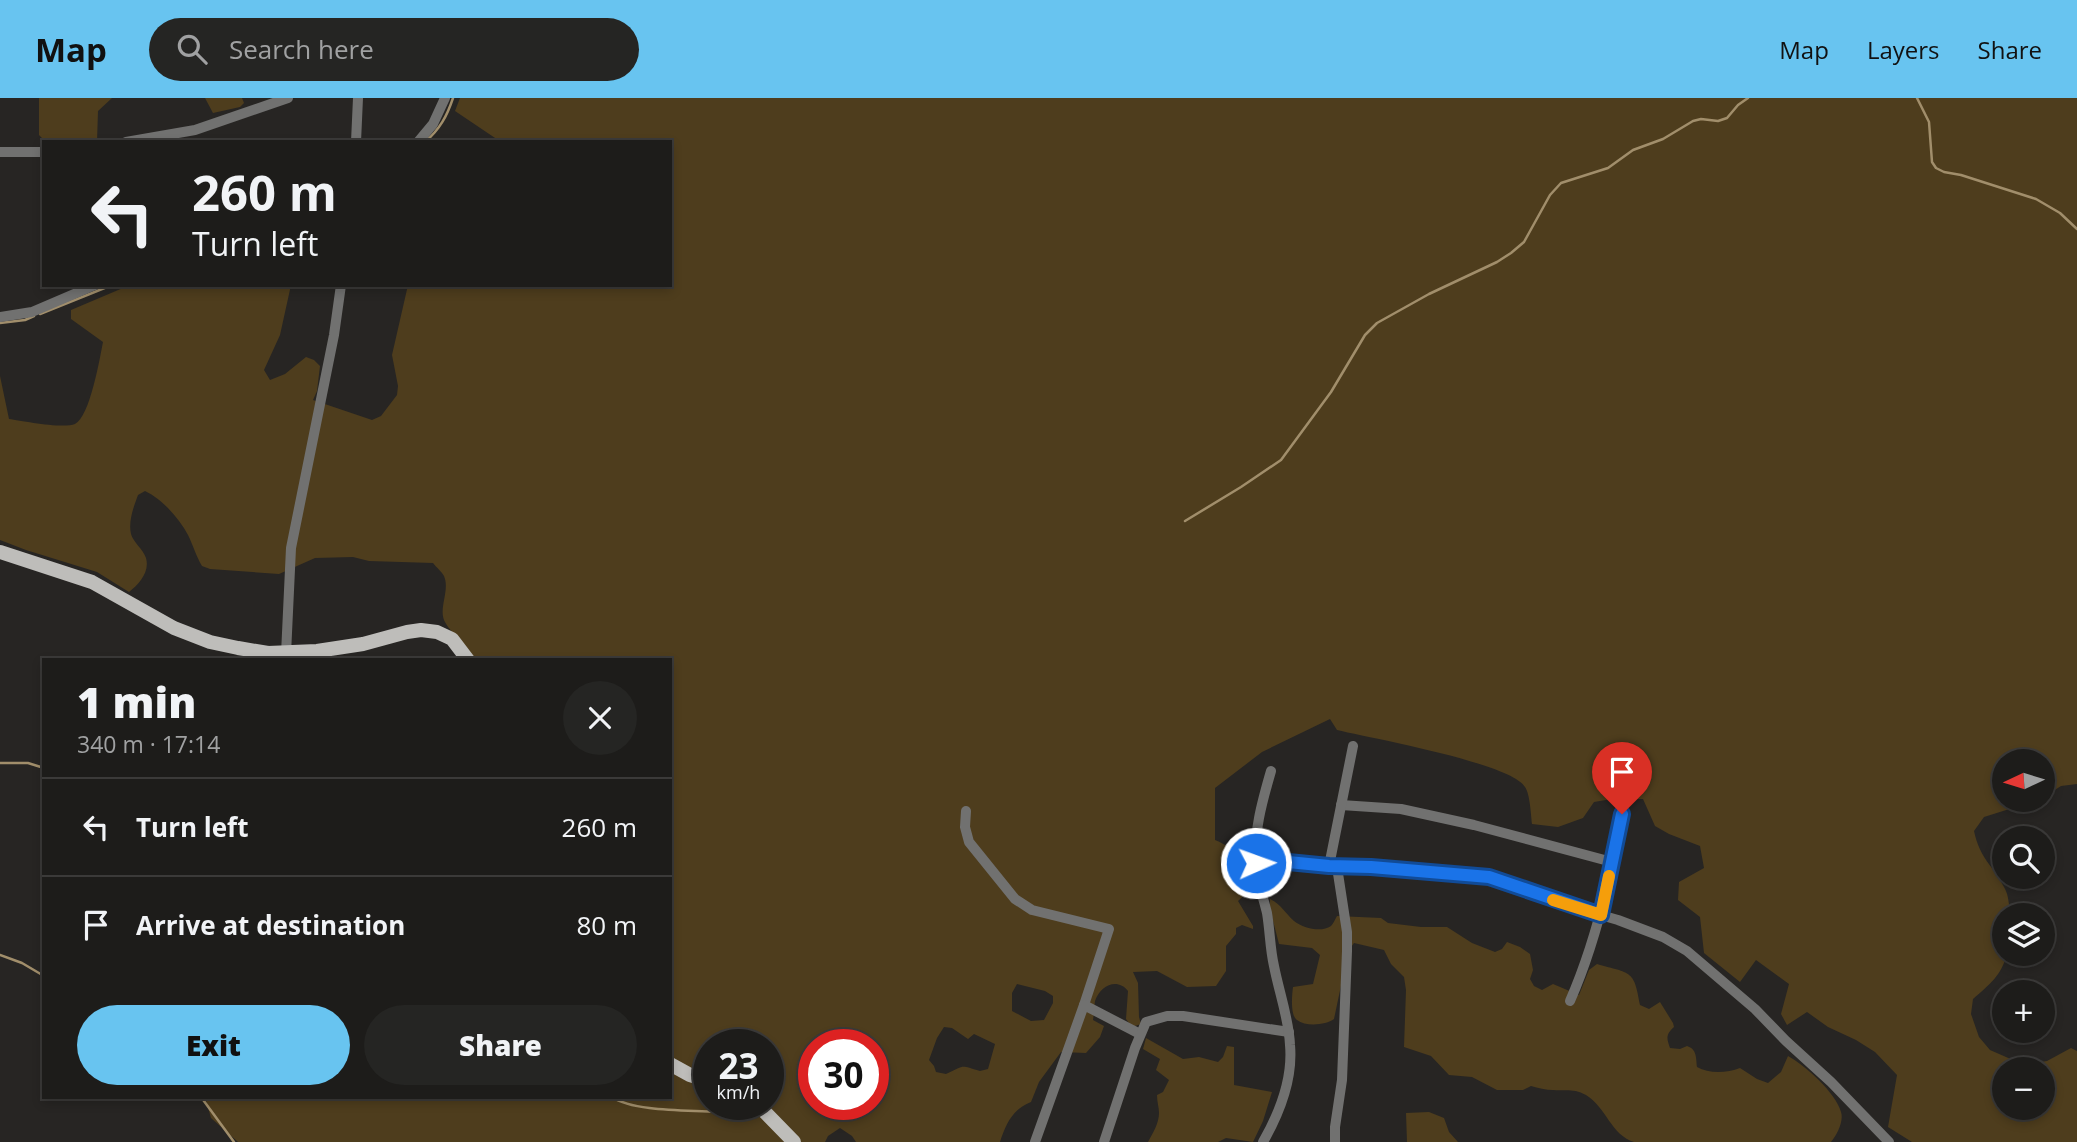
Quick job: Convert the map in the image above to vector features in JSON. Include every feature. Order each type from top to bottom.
[{"type":"main road","points":[[0,552],[92,582],[174,628],[210,642],[286,654],[352,646],[421,630],[437,632],[452,639],[466,658]]},
{"type":"main road","points":[[672,1066],[693,1076]]},
{"type":"main road","points":[[773,1120],[794,1142]]},
{"type":"street","points":[[149,140],[196,136],[288,98]]},
{"type":"street","points":[[356,140],[358,98]]},
{"type":"street","points":[[420,140],[433,124],[445,98]]},
{"type":"street","points":[[0,152],[42,152]]},
{"type":"street","points":[[0,317],[32,312],[90,287]]},
{"type":"street","points":[[286,654],[291,548],[334,335],[341,287]]},
{"type":"street","points":[[1335,1142],[1342,1080],[1347,932],[1333,867],[1341,805],[1353,746]]},
{"type":"street","points":[[1264,1142],[1288,1078],[1291,1060],[1289,1032],[1273,962],[1268,917],[1256,863],[1259,814],[1271,771]]},
{"type":"street","points":[[1570,1001],[1601,915],[1629,771]]},
{"type":"street","points":[[1341,805],[1401,809],[1474,825],[1612,862]]},
{"type":"street","points":[[966,811],[966,838],[1023,906],[1109,929],[1035,1142]]},
{"type":"street","points":[[1256,863],[1278,861],[1489,877],[1618,919],[1663,937],[1687,951],[1755,1009],[1842,1092],[1889,1142]]},
{"type":"street","points":[[1084,1005],[1140,1034]]},
{"type":"street","points":[[1104,1142],[1146,1022],[1167,1016],[1209,1019],[1289,1032]]},
{"type":"shaded area","points":[[39,98],[112,98],[98,111],[97,140],[44,140],[39,135]]},
{"type":"shaded area","points":[[205,98],[242,98],[244,103],[240,107],[213,113]]},
{"type":"shaded area","points":[[460,98],[2077,98],[2077,784],[2061,786],[2055,790],[2055,749],[1992,749],[1992,812],[2000,812],[1984,817],[1974,831],[1983,855],[1992,868],[1992,889],[2005,889],[2008,903],[1992,903],[1992,966],[2003,966],[1973,999],[1971,1014],[1979,1037],[1990,1050],[2006,1057],[1992,1057],[1992,1120],[2055,1120],[2054,1057],[2071,1048],[2077,1051],[2077,1142],[1912,1142],[1888,1127],[1897,1075],[1875,1052],[1828,1027],[1807,1012],[1787,1025],[1781,1014],[1789,984],[1756,960],[1740,982],[1704,953],[1700,917],[1678,900],[1679,882],[1704,868],[1700,846],[1655,826],[1643,799],[1594,802],[1583,818],[1558,827],[1532,824],[1527,790],[1514,778],[1468,761],[1337,730],[1330,719],[1262,752],[1215,788],[1215,840],[1233,851],[1239,881],[1250,890],[1238,901],[1253,926],[1253,929],[1242,925],[1236,928],[1236,934],[1226,946],[1226,971],[1216,986],[1187,987],[1157,971],[1133,972],[1138,983],[1141,1024],[1132,1027],[1126,1019],[1128,991],[1119,985],[1109,985],[1095,1001],[1093,1020],[1104,1026],[1100,1037],[1086,1053],[1061,1052],[1039,1082],[1031,1102],[1011,1118],[1000,1142],[856,1142],[840,1128],[828,1136],[825,1142],[238,1142],[211,1118],[206,1099],[672,1099],[672,658],[474,658],[444,620],[446,581],[433,563],[369,561],[353,557],[315,558],[279,574],[210,569],[202,566],[188,535],[175,516],[158,499],[145,491],[138,495],[130,529],[147,563],[145,573],[129,592],[97,572],[0,540],[0,376],[9,419],[53,425],[75,424],[90,399],[103,342],[71,319],[71,310],[125,287],[291,287],[280,335],[264,370],[270,380],[285,374],[306,357],[314,360],[320,366],[317,391],[313,400],[372,420],[381,416],[397,395],[398,386],[392,355],[408,287],[672,287],[672,140],[498,140],[455,111]],"holes":[[[1017,984],[1045,991],[1053,996],[1053,1003],[1044,1020],[1031,1021],[1012,1011],[1012,993]],[[944,1027],[952,1028],[968,1039],[974,1034],[995,1044],[988,1069],[980,1071],[963,1067],[946,1074],[936,1072],[929,1060]]]},
{"type":"shaded area","points":[[1270,899],[1294,921],[1312,929],[1331,926],[1337,916],[1381,918],[1388,923],[1447,927],[1472,943],[1495,952],[1502,949],[1507,942],[1530,954],[1533,970],[1530,979],[1534,986],[1542,990],[1553,984],[1579,995],[1589,970],[1597,964],[1624,972],[1636,985],[1640,1005],[1649,1009],[1660,1002],[1674,1027],[1668,1037],[1670,1048],[1680,1049],[1687,1046],[1693,1049],[1697,1067],[1718,1072],[1740,1068],[1768,1083],[1781,1072],[1788,1056],[1803,1066],[1827,1088],[1838,1105],[1842,1119],[1836,1136],[1831,1142],[1634,1142],[1620,1133],[1599,1106],[1582,1093],[1531,1086],[1523,1090],[1497,1090],[1472,1077],[1449,1075],[1431,1056],[1404,1047],[1404,977],[1391,964],[1384,950],[1354,943],[1344,957],[1334,1019],[1326,1023],[1305,1024],[1293,1014],[1293,987],[1313,984],[1320,955],[1312,948],[1279,944]]},
{"type":"shaded area","points":[[1146,1038],[1183,1059],[1199,1057],[1218,1062],[1227,1046],[1234,1047],[1234,1085],[1272,1092],[1253,1142],[1226,1138],[1218,1142],[1148,1142],[1159,1117],[1157,1095],[1163,1092],[1169,1080],[1156,1070],[1160,1059],[1143,1049]]},
{"type":"shaded area","points":[[1429,1112],[1444,1118],[1449,1132],[1458,1142],[1407,1142],[1406,1113]]},
{"type":"waterway","points":[[427,140],[442,122],[453,98]]},
{"type":"waterway","points":[[1185,521],[1281,460],[1331,392],[1365,335],[1377,323],[1429,294],[1497,262],[1524,242],[1550,195],[1561,183],[1608,168],[1633,150],[1663,139],[1693,121],[1718,121],[1727,118],[1748,98]]},
{"type":"waterway","points":[[1917,98],[1929,122],[1932,162],[1936,168],[2036,199],[2060,213],[2077,229]]},
{"type":"waterway","points":[[40,314],[107,287]]},
{"type":"waterway","points":[[0,323],[25,320],[34,316]]},
{"type":"waterway","points":[[0,763],[28,763],[42,767]]},
{"type":"waterway","points":[[0,955],[22,963],[42,975]]},
{"type":"waterway","points":[[202,1099],[234,1142]]},
{"type":"waterway","points":[[616,1099],[647,1108],[693,1111]]},
{"type":"slow traffic","points":[[1553,900],[1601,915],[1609,876]]},
{"type":"route","points":[[1256,863],[1278,861],[1489,877],[1601,915],[1622,814]]}]
